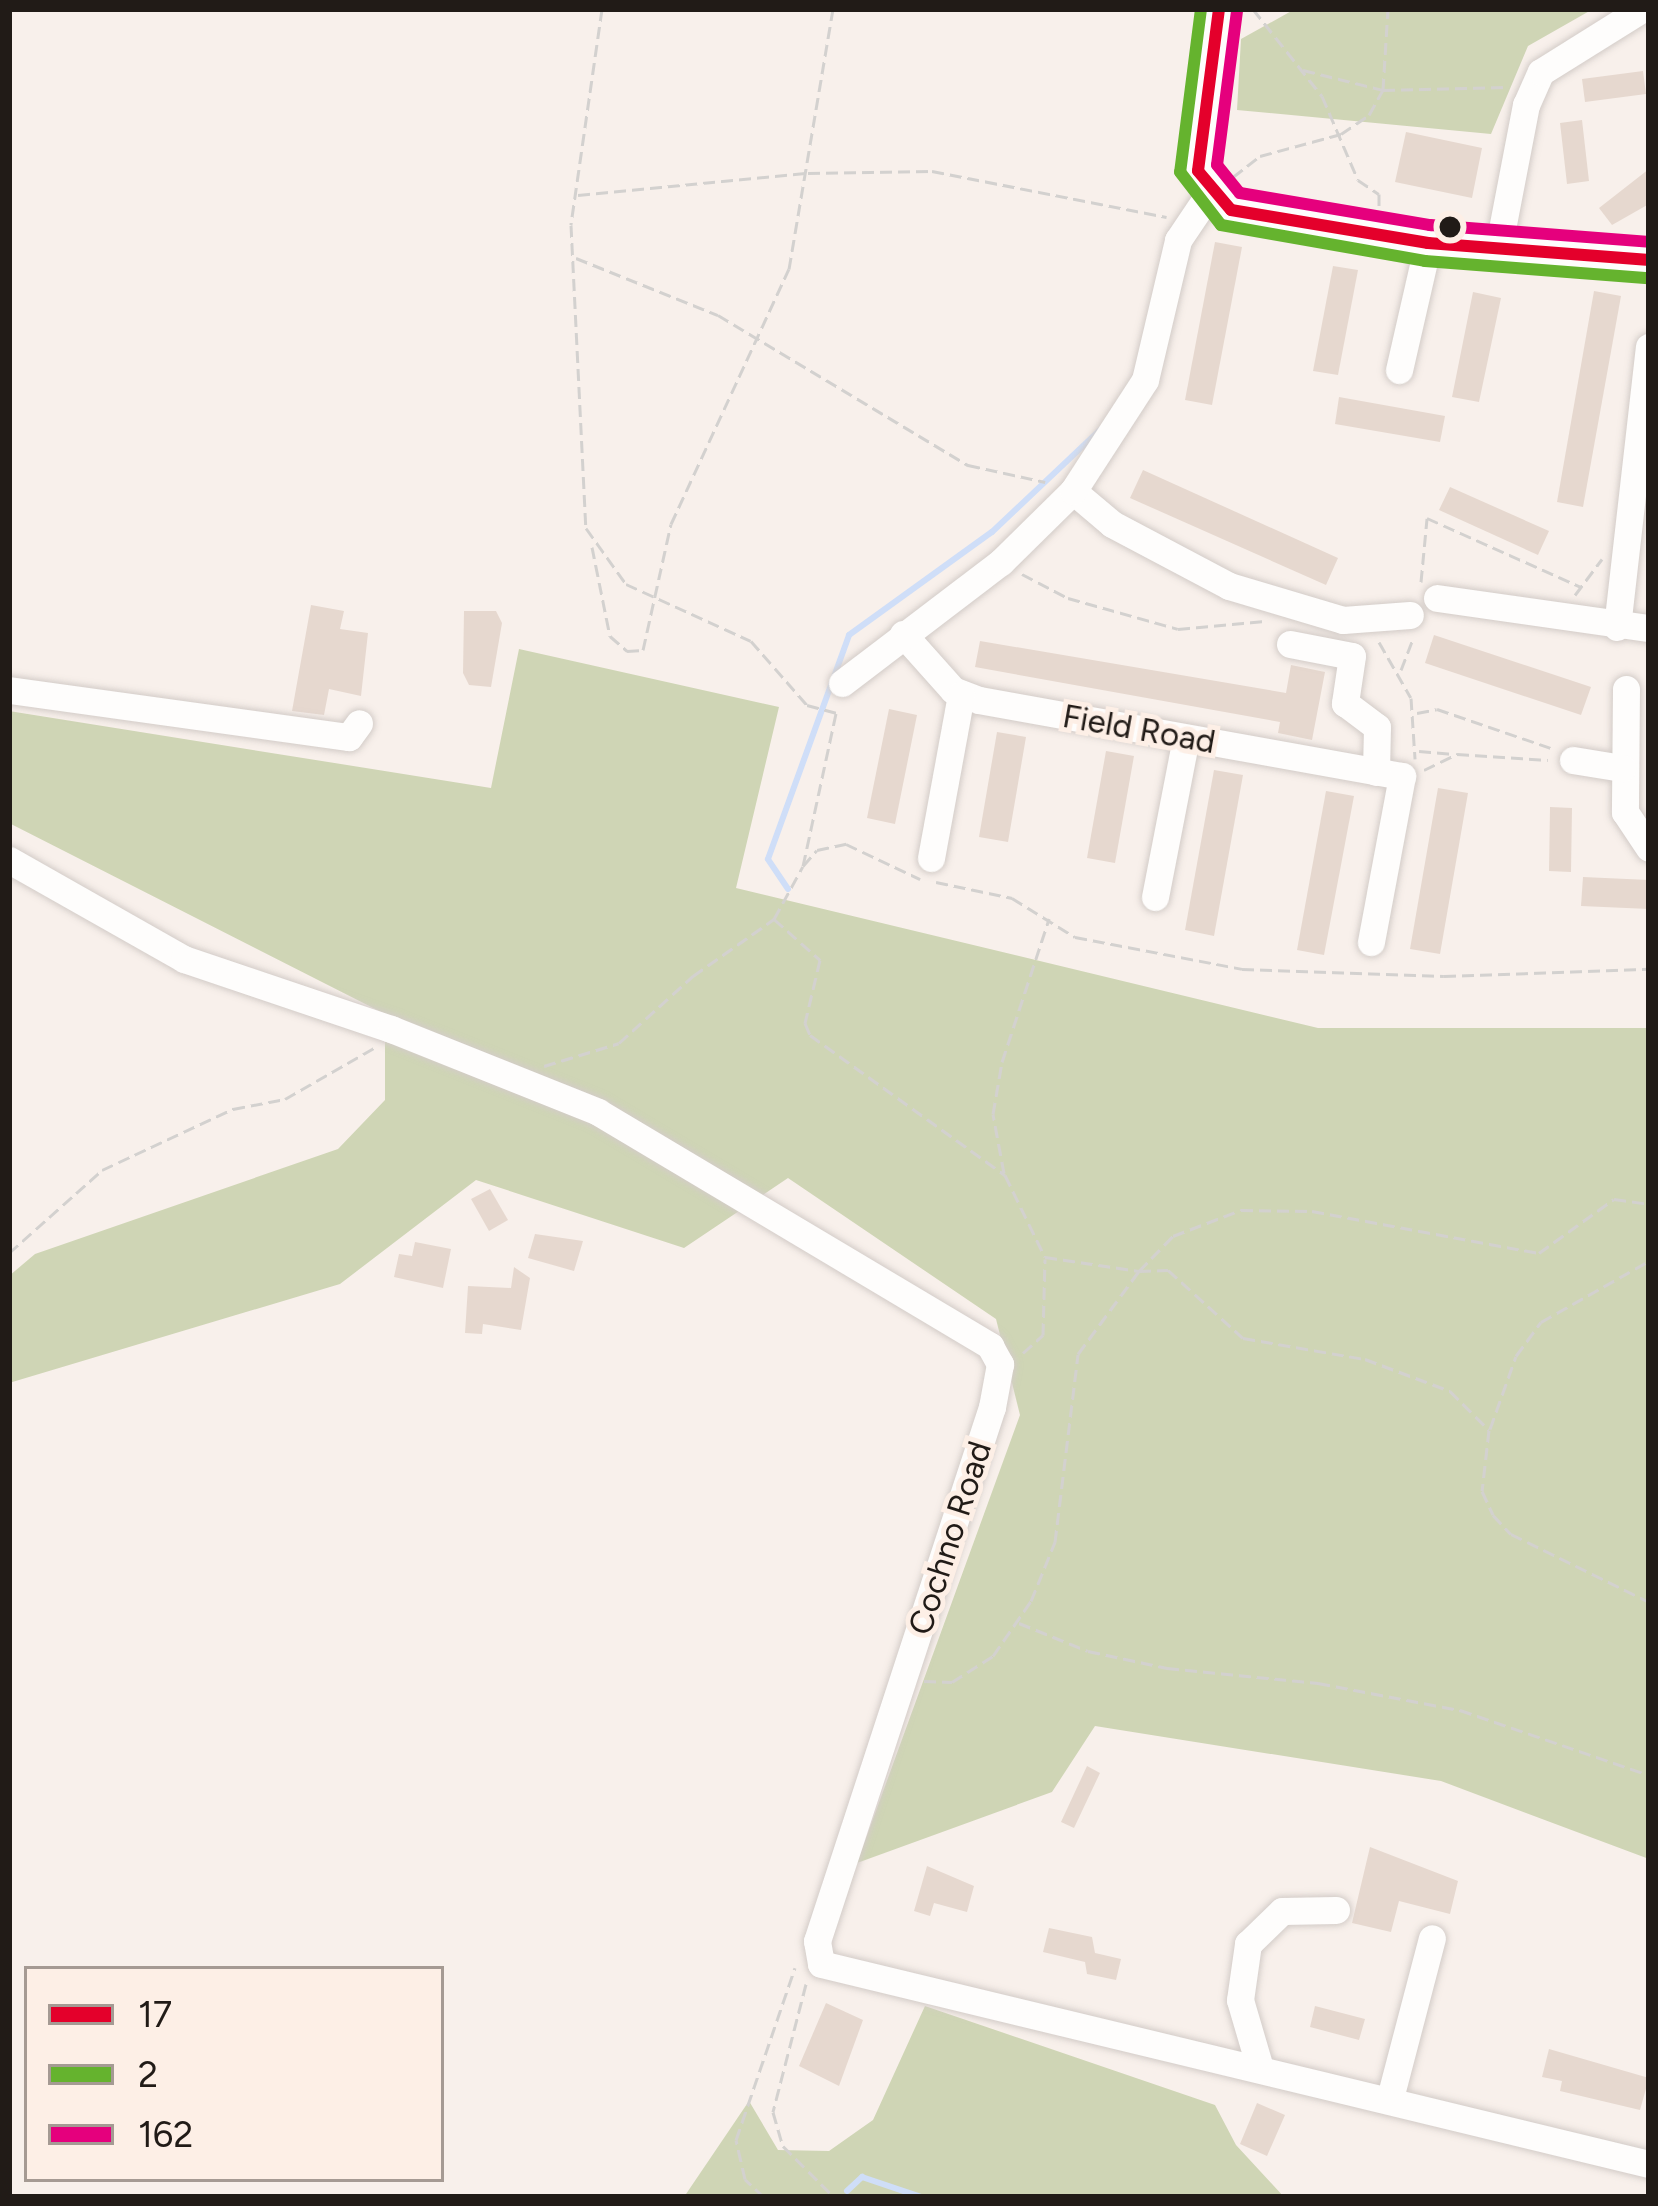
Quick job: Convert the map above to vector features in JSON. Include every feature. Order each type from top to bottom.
[{"type":"street","points":[[1219,9],[1198,146],[1198,171],[1209,194],[1250,215],[1428,243],[1649,260]]},
{"type":"street","points":[[1498,250],[1533,88],[1555,56],[1642,9]]},
{"type":"street","points":[[842,683],[1000,562],[1073,491],[1145,380],[1187,220],[1209,194]]},
{"type":"street","points":[[1399,370],[1428,243]]},
{"type":"street","points":[[1617,627],[1648,360]]},
{"type":"street","points":[[1073,491],[1152,548],[1285,604],[1356,621],[1420,610],[1649,628]]},
{"type":"street","points":[[903,634],[961,695],[931,858]]},
{"type":"street","points":[[1290,644],[1352,656],[1346,703],[1377,727],[1389,774],[1371,942]]},
{"type":"street","points":[[1626,689],[1622,768],[1630,830],[1649,848]]},
{"type":"street","points":[[9,690],[350,737],[359,723]]},
{"type":"street","name":"Field Road","points":[[961,695],[1389,774]]},
{"type":"street","points":[[1155,897],[1186,738]]},
{"type":"street","points":[[1574,760],[1622,768]]},
{"type":"street","points":[[9,860],[184,959],[392,1029],[510,1076],[649,1140],[974,1333],[998,1358]]},
{"type":"street","name":"Cochno Road","points":[[818,1959],[992,1407],[998,1358]]},
{"type":"street","points":[[1260,2068],[1240,2000],[1248,1944],[1282,1911],[1336,1910]]},
{"type":"street","points":[[1390,2098],[1432,1938]]},
{"type":"street","points":[[818,1959],[1649,2164]]},
{"type":"path","points":[[602,9],[574,257],[580,477],[615,644],[643,650],[683,496],[760,344],[789,268],[833,9]]},
{"type":"path","points":[[1252,9],[1302,70],[1341,134],[1358,180],[1379,194],[1379,234]]},
{"type":"path","points":[[1209,194],[1260,156],[1341,134],[1369,115],[1383,90],[1388,9]]},
{"type":"path","points":[[1302,70],[1383,90],[1533,88]]},
{"type":"path","points":[[578,195],[808,173],[932,171],[1081,206],[1187,220]]},
{"type":"path","points":[[574,257],[718,315],[760,344],[881,407],[968,465],[1037,481]]},
{"type":"path","points":[[1400,670],[1420,610],[1427,518],[1581,586]]},
{"type":"path","points":[[592,545],[608,569],[655,602],[763,649],[814,709],[835,713]]},
{"type":"path","points":[[1570,620],[1581,586],[1604,556]]},
{"type":"path","points":[[1016,571],[1068,598],[1191,631],[1258,624],[1285,604]]},
{"type":"path","points":[[1370,638],[1388,647],[1414,714],[1417,750],[1412,776],[1457,754]]},
{"type":"path","points":[[802,866],[842,683]]},
{"type":"path","points":[[1414,714],[1437,710],[1574,760]]},
{"type":"path","points":[[1417,750],[1574,760]]},
{"type":"path","points":[[510,1076],[619,1043],[706,965],[774,919],[802,866],[817,850],[846,844],[900,875],[1012,898],[1075,938],[1242,969],[1444,976],[1649,969]]},
{"type":"path","points":[[774,919],[820,960],[805,1024],[809,1035],[1005,1175]]},
{"type":"path","points":[[998,1358],[1030,1352],[1042,1335],[1046,1257],[1005,1175],[993,1114],[1002,1062],[1049,919]]},
{"type":"path","points":[[9,1253],[102,1170],[348,1069],[392,1029]]},
{"type":"path","points":[[904,1681],[952,1682],[993,1655],[1017,1622],[1055,1542],[1078,1354],[1138,1271],[1173,1236],[1241,1210],[1312,1211],[1539,1253],[1615,1199],[1649,1204]]},
{"type":"path","points":[[1046,1257],[1138,1271],[1168,1270],[1243,1338],[1365,1359],[1450,1391],[1489,1430]]},
{"type":"path","points":[[1649,1261],[1541,1322],[1516,1356],[1489,1430],[1482,1491],[1492,1515],[1511,1534],[1649,1601]]},
{"type":"path","points":[[1017,1622],[1088,1651],[1167,1668],[1318,1682],[1460,1710],[1649,1775]]},
{"type":"path","points":[[764,2197],[738,2163],[741,2114],[792,1970],[818,1959]]},
{"type":"path","points":[[818,1959],[808,1980],[773,2112],[783,2146],[834,2197]]},
{"type":"green space","points":[[1295,9],[1593,9],[1528,46],[1491,134],[1237,110],[1241,39]]},
{"type":"green space","points":[[519,649],[779,707],[736,888],[1318,1028],[1649,1028],[1649,1859],[1441,1781],[1095,1726],[1052,1792],[857,1863],[1020,1415],[996,1319],[788,1178],[684,1248],[476,1180],[340,1284],[9,1383],[9,1276],[35,1254],[338,1149],[385,1100],[385,1014],[9,823],[9,711],[491,788]]},
{"type":"green space","points":[[925,2006],[1215,2105],[1236,2145],[1284,2197],[684,2197],[749,2101],[778,2150],[829,2151],[873,2120]]},
{"type":"building","points":[[1643,71],[1646,94],[1585,102],[1582,79]]},
{"type":"building","points":[[1582,120],[1589,181],[1567,184],[1560,123]]},
{"type":"building","points":[[1406,132],[1482,148],[1472,198],[1395,182]]},
{"type":"building","points":[[1649,169],[1649,204],[1612,225],[1599,208]]},
{"type":"building","points":[[1215,242],[1242,247],[1212,405],[1185,400]]},
{"type":"building","points":[[1333,266],[1358,270],[1338,375],[1313,371]]},
{"type":"building","points":[[1594,291],[1621,296],[1583,507],[1557,502]]},
{"type":"building","points":[[1473,292],[1501,298],[1479,402],[1452,397]]},
{"type":"building","points":[[1339,397],[1445,416],[1440,442],[1335,424]]},
{"type":"building","points":[[1143,470],[1338,558],[1326,585],[1130,498]]},
{"type":"building","points":[[1450,487],[1549,531],[1538,555],[1439,510]]},
{"type":"building","points":[[311,605],[344,611],[340,629],[368,633],[361,696],[329,689],[324,715],[292,711]]},
{"type":"building","points":[[464,611],[496,611],[502,623],[491,687],[469,685],[463,673]]},
{"type":"building","points":[[1434,635],[1591,687],[1581,715],[1425,663]]},
{"type":"building","points":[[980,641],[1286,693],[1291,665],[1325,672],[1312,740],[1278,733],[1280,722],[975,667]]},
{"type":"building","points":[[889,709],[917,715],[895,824],[867,818]]},
{"type":"building","points":[[997,732],[1026,737],[1008,842],[979,837]]},
{"type":"building","points":[[1106,751],[1134,756],[1115,863],[1087,858]]},
{"type":"building","points":[[1214,770],[1243,775],[1214,936],[1185,930]]},
{"type":"building","points":[[1438,788],[1468,793],[1440,954],[1410,949]]},
{"type":"building","points":[[1326,791],[1354,796],[1324,955],[1297,950]]},
{"type":"building","points":[[1550,807],[1572,808],[1571,872],[1549,871]]},
{"type":"building","points":[[1583,877],[1649,880],[1649,909],[1581,906]]},
{"type":"building","points":[[490,1189],[508,1220],[489,1231],[471,1199]]},
{"type":"building","points":[[535,1234],[583,1241],[574,1271],[528,1258]]},
{"type":"building","points":[[415,1242],[451,1249],[443,1288],[394,1277],[399,1254],[412,1256]]},
{"type":"building","points":[[514,1267],[530,1278],[521,1330],[483,1324],[482,1334],[465,1333],[468,1286],[511,1288]]},
{"type":"building","points":[[1087,1766],[1100,1773],[1074,1828],[1061,1822]]},
{"type":"building","points":[[1370,1847],[1458,1881],[1450,1914],[1399,1901],[1391,1932],[1352,1923]]},
{"type":"building","points":[[927,1866],[974,1886],[967,1912],[934,1903],[930,1916],[914,1911]]},
{"type":"building","points":[[1049,1928],[1092,1937],[1095,1953],[1121,1959],[1116,1980],[1087,1974],[1085,1962],[1043,1952]]},
{"type":"building","points":[[826,2003],[863,2020],[839,2086],[799,2066]]},
{"type":"building","points":[[1315,2006],[1365,2019],[1359,2040],[1310,2027]]},
{"type":"building","points":[[1549,2049],[1649,2078],[1640,2110],[1560,2091],[1562,2081],[1542,2077]]},
{"type":"building","points":[[1257,2103],[1285,2115],[1267,2156],[1240,2144]]},
{"type":"waterway","points":[[788,889],[768,859],[849,635],[992,532],[1100,430]]},
{"type":"waterway","points":[[847,2191],[862,2177],[921,2197]]},
{"type":"transit line","name":"2","points":[[1201,9],[1180,172],[1221,225],[1425,261],[1648,278]]},
{"type":"transit line","name":"17","points":[[1219,9],[1198,171],[1231,210],[1428,243],[1649,260]]},
{"type":"transit line","name":"162","points":[[1237,11],[1217,165],[1240,193],[1430,225],[1649,242]]}]
